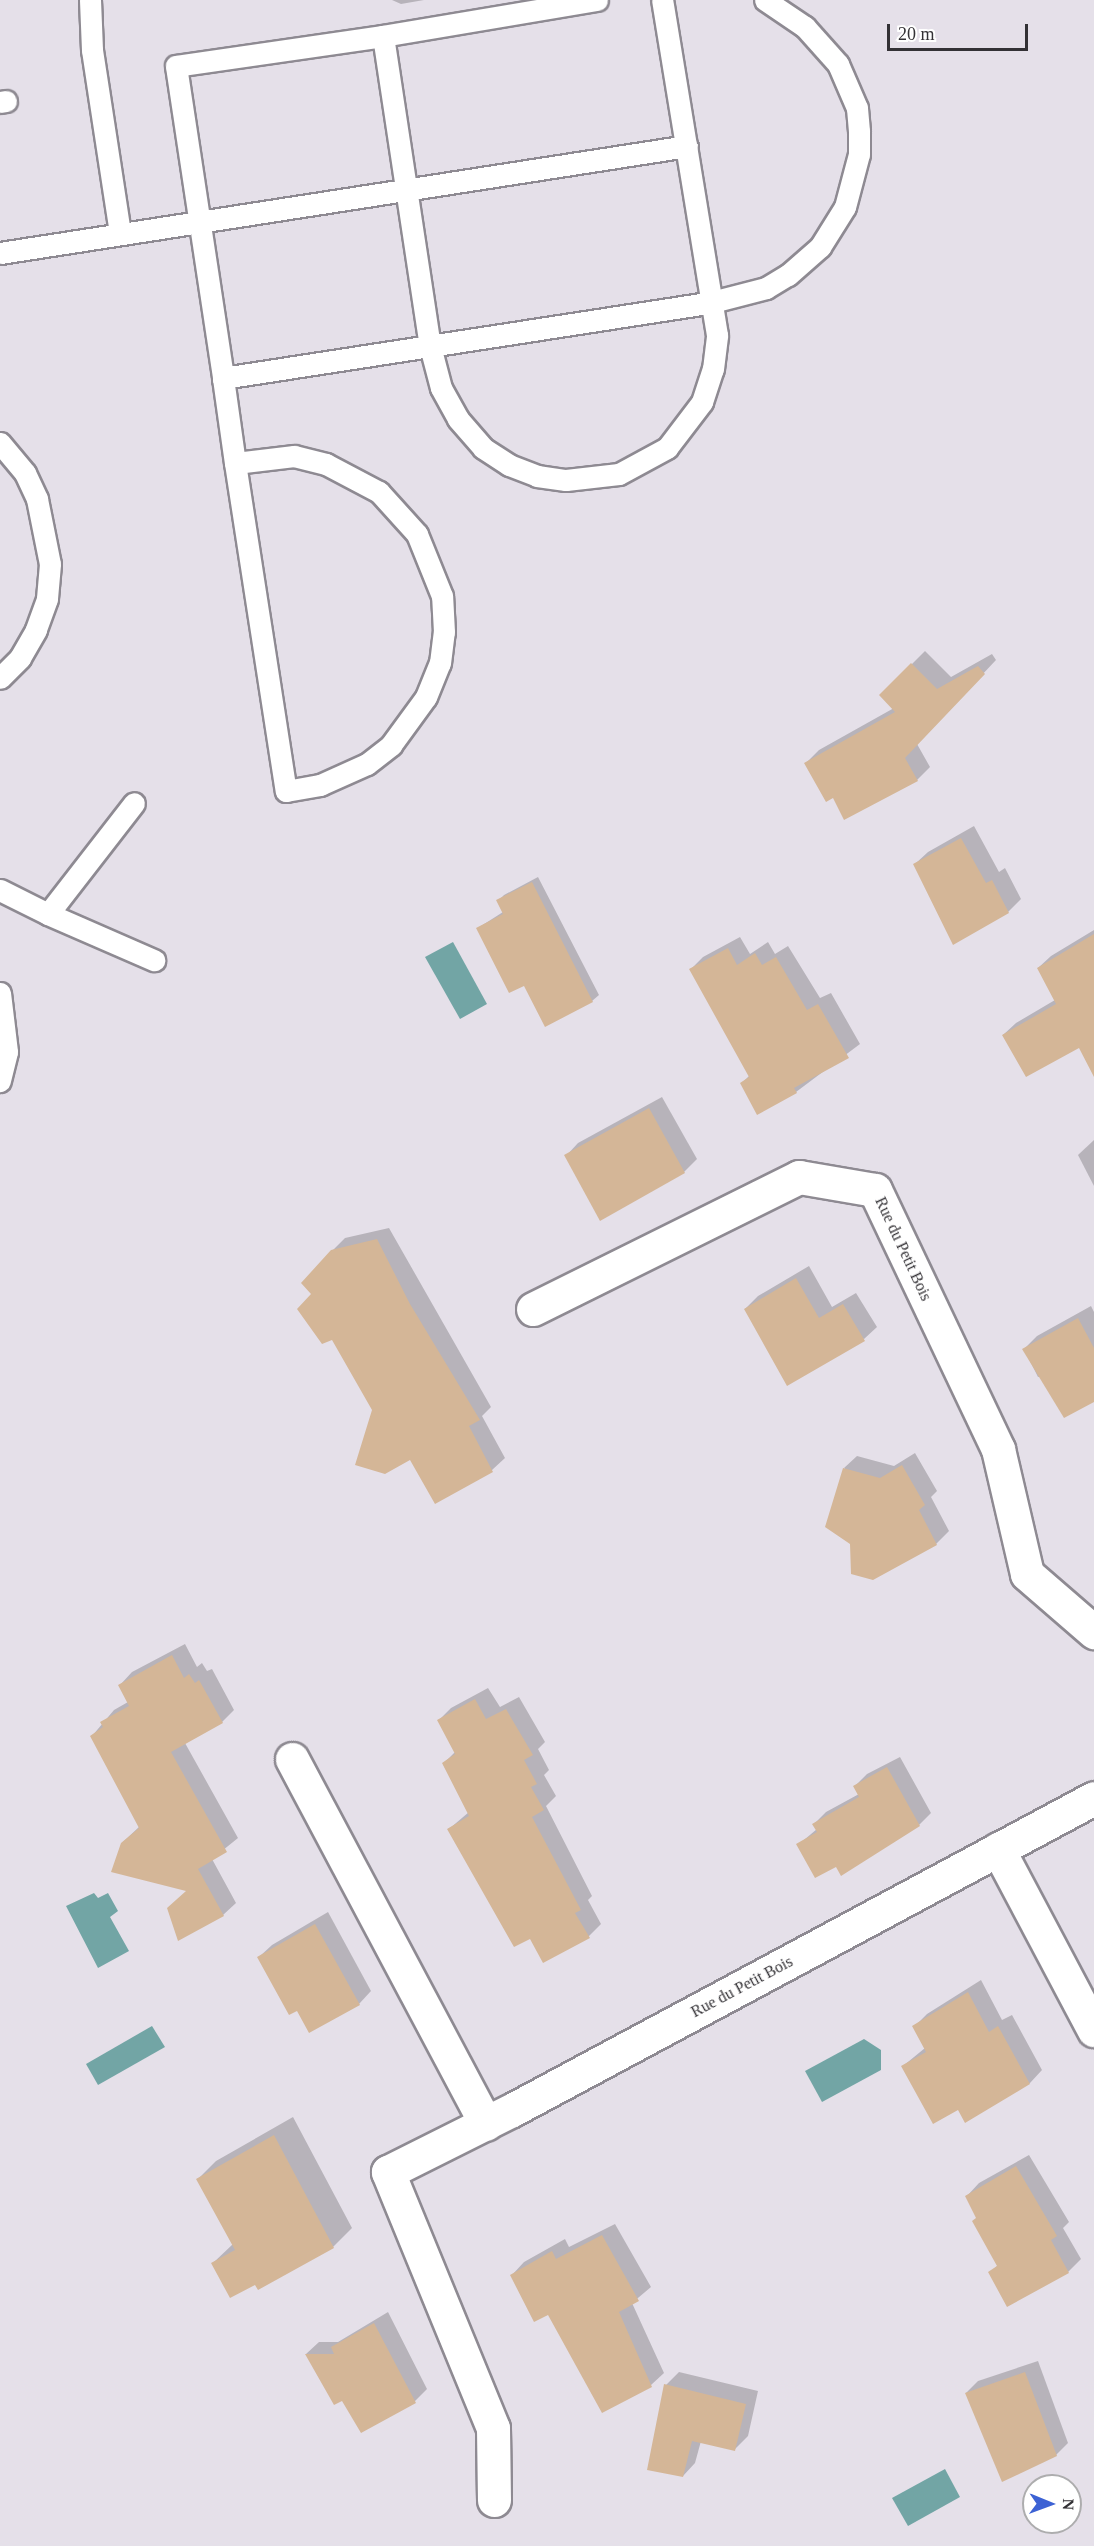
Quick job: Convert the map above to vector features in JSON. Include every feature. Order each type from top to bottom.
[{"type":"street","name":"Rue du Petit Bois","points":[[533,1309],[799,1177],[875,1190],[998,1449],[1027,1574],[1094,1632]]},
{"type":"street","points":[[292,1759],[486,2124]]},
{"type":"street","name":"Rue du Petit Bois","points":[[494,2500],[493,2428],[388,2172],[486,2124],[1094,1798]]},
{"type":"street","points":[[998,1849],[1094,2030]]},
{"type":"lane","points":[[90,0],[92,50],[120,234]]},
{"type":"lane","points":[[235,463],[294,456],[326,464],[379,492],[417,534],[442,596],[444,632],[440,663],[426,697],[391,745],[367,765],[320,785],[286,791],[235,463],[223,378],[198,220],[176,66],[383,36],[495,9],[597,0]]},
{"type":"lane","points":[[383,36],[430,346],[441,388],[458,419],[483,447],[509,465],[537,476],[594,479],[627,470],[667,448],[696,410],[713,369],[717,335],[662,0]]},
{"type":"lane","points":[[223,378],[712,302],[766,288],[806,262],[835,227],[845,207],[859,154],[857,108],[838,64],[805,27],[765,0]]},
{"type":"lane","points":[[0,253],[198,220],[687,146]]},
{"type":"lane","points":[[0,443],[25,473],[38,499],[50,564],[47,599],[36,630],[20,658],[0,678]]},
{"type":"lane","points":[[48,914],[134,802]]},
{"type":"lane","points":[[0,890],[48,914],[154,960]]},
{"type":"lane","points":[[0,993],[7,1052],[0,1081]]},
{"type":"shaded area","points":[[453,942],[487,1004],[460,1019],[425,957]]},
{"type":"shaded area","points":[[94,1893],[98,1898],[108,1893],[118,1911],[110,1917],[129,1951],[98,1968],[66,1906]]},
{"type":"shaded area","points":[[152,2026],[165,2047],[98,2085],[86,2064]]},
{"type":"shaded area","points":[[864,2039],[881,2050],[881,2070],[822,2102],[805,2071]]},
{"type":"shaded area","points":[[945,2469],[960,2497],[908,2526],[892,2498]]},
{"type":"building","points":[[911,663],[937,689],[978,666],[985,674],[905,758],[918,781],[844,820],[833,798],[826,802],[804,763],[895,712],[879,695]]},
{"type":"building","points":[[961,838],[986,883],[992,880],[1009,913],[953,945],[913,864]]},
{"type":"building","points":[[532,882],[593,1002],[545,1027],[524,986],[509,993],[476,928],[503,914],[496,900]]},
{"type":"building","points":[[1094,934],[1094,1077],[1079,1048],[1026,1077],[1002,1035],[1056,1004],[1037,968]]},
{"type":"building","points":[[728,948],[737,965],[755,953],[762,965],[776,957],[807,1010],[818,1004],[849,1058],[794,1088],[797,1093],[757,1115],[740,1083],[749,1077],[689,969]]},
{"type":"building","points":[[649,1108],[685,1173],[600,1221],[564,1155]]},
{"type":"building","points":[[377,1239],[410,1304],[480,1420],[469,1426],[493,1472],[435,1504],[410,1460],[385,1474],[355,1465],[372,1410],[332,1340],[322,1344],[297,1309],[311,1294],[301,1283],[331,1250]]},
{"type":"building","points":[[796,1278],[819,1318],[843,1304],[865,1341],[787,1386],[744,1309]]},
{"type":"building","points":[[1078,1318],[1094,1348],[1094,1402],[1064,1418],[1022,1349]]},
{"type":"building","points":[[902,1465],[925,1505],[919,1510],[937,1545],[873,1580],[851,1574],[850,1544],[825,1527],[843,1468],[880,1478]]},
{"type":"building","points":[[172,1655],[184,1678],[189,1674],[195,1683],[199,1680],[223,1723],[171,1752],[227,1852],[198,1869],[224,1916],[178,1941],[167,1908],[186,1891],[111,1872],[121,1843],[139,1828],[90,1736],[103,1727],[100,1722],[129,1706],[118,1685]]},
{"type":"building","points":[[475,1699],[486,1719],[506,1709],[533,1755],[524,1760],[537,1784],[531,1787],[544,1810],[532,1817],[581,1910],[575,1913],[590,1938],[543,1963],[530,1939],[514,1947],[447,1829],[469,1816],[442,1763],[455,1754],[437,1720]]},
{"type":"building","points":[[887,1767],[920,1826],[841,1876],[836,1867],[815,1878],[796,1844],[817,1832],[812,1824],[859,1797],[853,1786]]},
{"type":"building","points":[[315,1924],[360,2005],[309,2033],[297,2011],[289,2015],[257,1957]]},
{"type":"building","points":[[968,1992],[989,2032],[998,2026],[1030,2084],[965,2123],[958,2110],[933,2124],[901,2066],[926,2052],[912,2026]]},
{"type":"building","points":[[274,2135],[334,2248],[258,2290],[255,2285],[230,2298],[211,2263],[235,2250],[196,2179]]},
{"type":"building","points":[[1016,2166],[1057,2236],[1051,2240],[1069,2273],[1007,2307],[988,2272],[997,2266],[972,2221],[976,2218],[965,2196]]},
{"type":"building","points":[[602,2235],[639,2301],[619,2312],[652,2387],[602,2413],[548,2315],[534,2322],[510,2275],[552,2251],[556,2259]]},
{"type":"building","points":[[374,2323],[416,2403],[361,2433],[342,2401],[334,2405],[305,2354],[334,2354],[331,2347]]},
{"type":"building","points":[[1025,2372],[1057,2456],[1002,2482],[965,2393]]},
{"type":"building","points":[[664,2384],[746,2404],[735,2451],[692,2441],[683,2477],[647,2470]]}]
